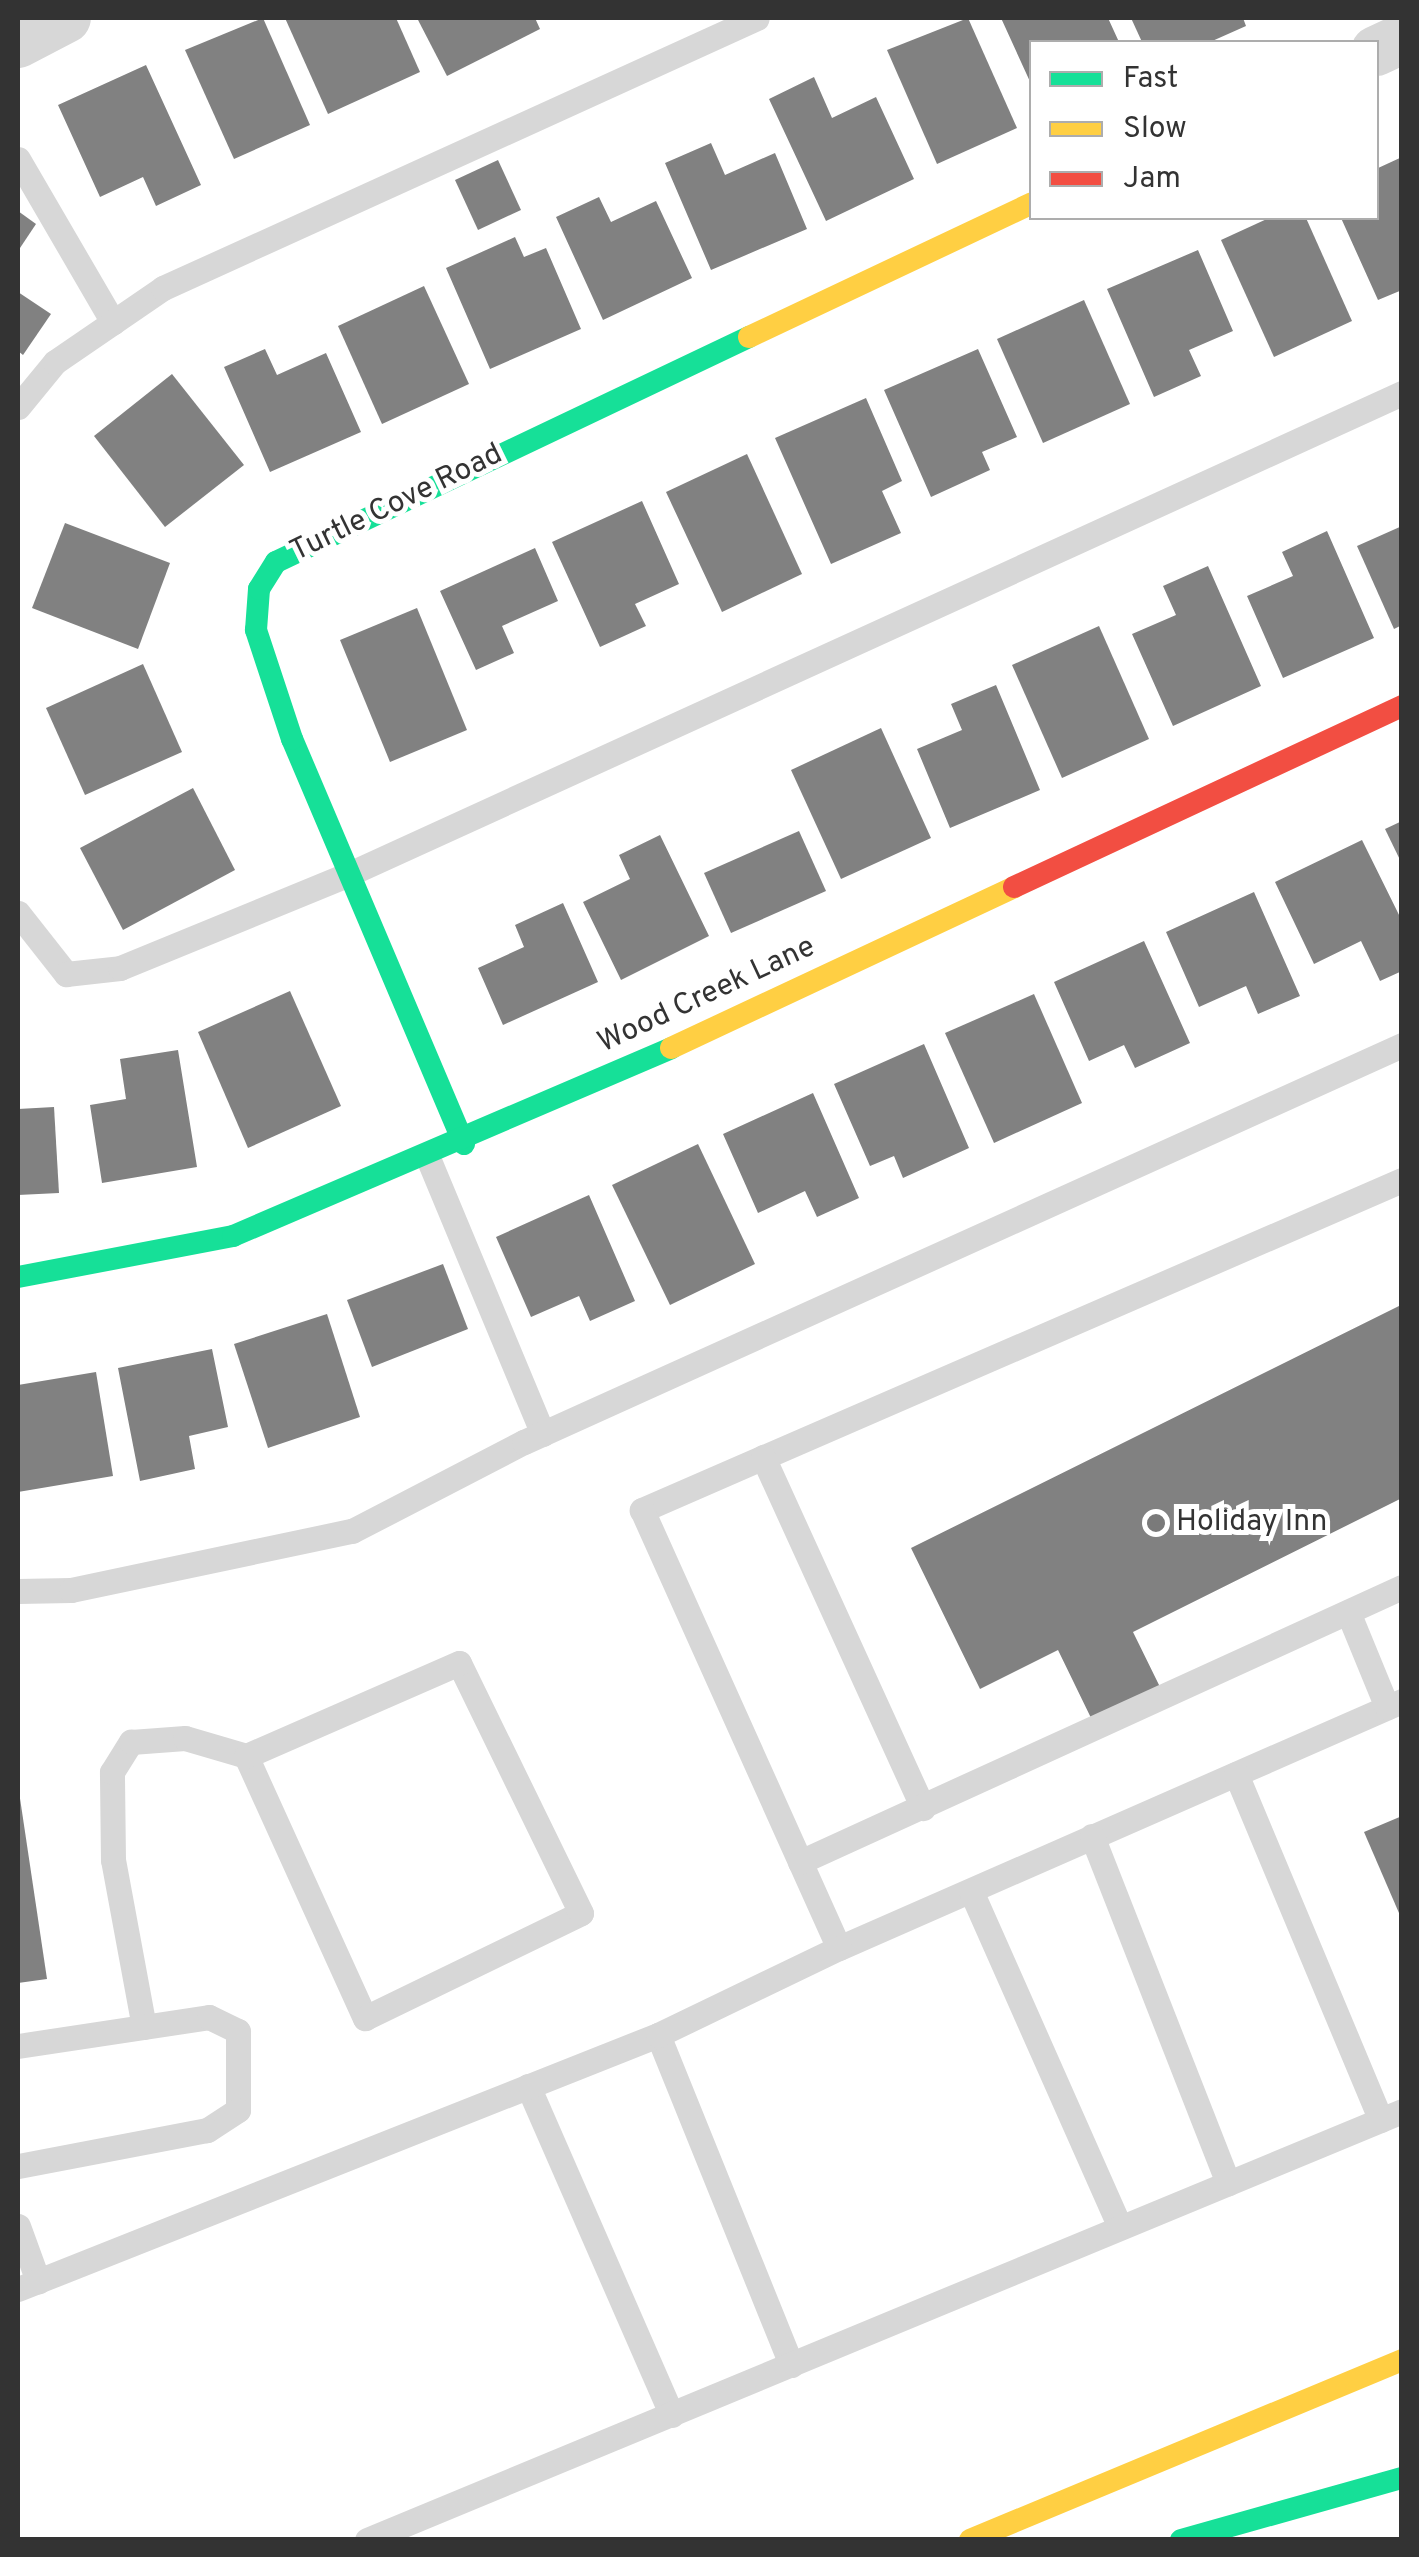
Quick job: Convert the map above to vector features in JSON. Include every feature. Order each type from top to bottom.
[{"type":"main road","name":"Turtle Cove Road","points":[[464,1144],[349,874],[256,630],[258,589],[276,562],[1029,205]]},
{"type":"main road","name":"Wood Creek Lane","points":[[18,1277],[232,1236],[464,1144],[1402,706]]},
{"type":"main road","points":[[970,2540],[1402,2360]]},
{"type":"main road","points":[[1181,2540],[1402,2478]]},
{"type":"street","points":[[18,43],[66,18]]},
{"type":"lane","points":[[18,407],[56,362],[163,288],[757,18]]},
{"type":"lane","points":[[18,159],[113,322]]},
{"type":"lane","points":[[18,913],[66,974],[102,970],[349,874],[1402,393]]},
{"type":"lane","points":[[18,1591],[71,1590],[352,1531],[543,1434],[1402,1045]]},
{"type":"lane","points":[[428,1158],[543,1434]]},
{"type":"lane","points":[[839,1948],[642,1510],[1399,1189]]},
{"type":"lane","points":[[764,1458],[924,1808]]},
{"type":"lane","points":[[800,1862],[1402,1586]]},
{"type":"lane","points":[[18,2226],[28,2285],[658,2036],[839,1948],[1394,1704],[1348,1612]]},
{"type":"lane","points":[[144,2027],[113,1860],[112,1772],[131,1742],[185,1738],[246,1756],[459,1664],[581,1913],[364,2018],[246,1756]]},
{"type":"lane","points":[[367,2540],[1392,2116],[1236,1774]]},
{"type":"lane","points":[[1092,1836],[1228,2183]]},
{"type":"lane","points":[[971,1890],[1120,2228]]},
{"type":"lane","points":[[18,2046],[209,2016],[238,2032],[238,2110],[207,2130],[18,2166]]},
{"type":"lane","points":[[658,2036],[791,2365]]},
{"type":"lane","points":[[528,2086],[672,2414]]},
{"type":"building","points":[[263,18],[310,125],[234,159],[185,50]]},
{"type":"building","points":[[285,18],[396,18],[420,72],[328,114]]},
{"type":"building","points":[[417,18],[535,18],[540,29],[447,76]]},
{"type":"building","points":[[968,18],[1017,128],[937,164],[887,50]]},
{"type":"building","points":[[1001,18],[1108,18],[1118,40],[1029,40],[1029,79]]},
{"type":"building","points":[[1131,18],[1243,18],[1246,26],[1214,40],[1141,40]]},
{"type":"building","points":[[146,65],[201,185],[156,206],[143,177],[100,197],[58,105]]},
{"type":"building","points":[[814,77],[832,118],[876,97],[914,179],[826,221],[769,99]]},
{"type":"building","points":[[711,143],[725,175],[775,153],[807,229],[711,270],[665,163]]},
{"type":"building","points":[[1402,157],[1402,290],[1378,300],[1342,220],[1379,220],[1379,168]]},
{"type":"building","points":[[498,160],[521,210],[478,230],[455,180]]},
{"type":"building","points":[[599,197],[611,222],[656,201],[692,278],[603,320],[556,217]]},
{"type":"building","points":[[18,211],[36,224],[18,251]]},
{"type":"building","points":[[1265,220],[1307,220],[1352,321],[1274,357],[1221,240]]},
{"type":"building","points":[[515,237],[524,257],[546,248],[581,329],[490,369],[446,268]]},
{"type":"building","points":[[1198,250],[1233,331],[1189,350],[1201,376],[1154,397],[1107,289]]},
{"type":"building","points":[[424,286],[469,384],[382,424],[338,326]]},
{"type":"building","points":[[18,292],[51,314],[23,355],[18,351]]},
{"type":"building","points":[[1084,300],[1130,404],[1043,443],[997,339]]},
{"type":"building","points":[[265,349],[277,375],[326,353],[361,432],[270,472],[224,367]]},
{"type":"building","points":[[978,349],[1017,437],[982,452],[990,470],[931,497],[884,390]]},
{"type":"building","points":[[172,374],[244,465],[165,527],[94,436]]},
{"type":"building","points":[[866,398],[902,481],[882,491],[901,533],[831,564],[775,438]]},
{"type":"building","points":[[747,454],[802,574],[722,612],[666,492]]},
{"type":"building","points":[[642,501],[679,584],[635,604],[646,626],[600,647],[552,542]]},
{"type":"building","points":[[65,523],[170,563],[138,649],[32,608]]},
{"type":"building","points":[[1402,526],[1402,625],[1394,629],[1357,546]]},
{"type":"building","points":[[1327,531],[1374,638],[1283,678],[1247,596],[1293,576],[1282,552]]},
{"type":"building","points":[[535,548],[558,601],[502,626],[514,653],[476,670],[440,591]]},
{"type":"building","points":[[1208,566],[1261,686],[1173,726],[1132,634],[1176,615],[1163,586]]},
{"type":"building","points":[[417,608],[467,730],[390,762],[340,640]]},
{"type":"building","points":[[1099,626],[1149,739],[1062,778],[1012,665]]},
{"type":"building","points":[[143,664],[182,752],[85,795],[46,708]]},
{"type":"building","points":[[996,685],[1040,790],[950,828],[917,749],[962,730],[951,704]]},
{"type":"building","points":[[881,728],[931,838],[841,879],[791,770]]},
{"type":"building","points":[[193,788],[235,870],[123,930],[80,848]]},
{"type":"building","points":[[1402,821],[1402,864],[1385,829]]},
{"type":"building","points":[[799,831],[826,891],[731,933],[704,873]]},
{"type":"building","points":[[660,835],[709,936],[621,980],[583,902],[630,879],[619,855]]},
{"type":"building","points":[[1362,840],[1402,921],[1402,971],[1380,981],[1361,941],[1314,964],[1275,882]]},
{"type":"building","points":[[1254,892],[1300,996],[1258,1014],[1246,986],[1199,1007],[1166,932]]},
{"type":"building","points":[[563,903],[598,982],[503,1025],[478,968],[524,947],[515,925]]},
{"type":"building","points":[[1144,941],[1190,1043],[1135,1068],[1124,1045],[1089,1061],[1054,982]]},
{"type":"building","points":[[290,991],[341,1106],[248,1148],[198,1032]]},
{"type":"building","points":[[1034,994],[1082,1103],[994,1143],[945,1033]]},
{"type":"building","points":[[924,1044],[969,1148],[903,1178],[894,1156],[870,1166],[834,1084]]},
{"type":"building","points":[[178,1050],[197,1167],[102,1183],[90,1105],[126,1099],[120,1059]]},
{"type":"building","points":[[813,1093],[859,1198],[817,1217],[805,1191],[758,1213],[723,1134]]},
{"type":"building","points":[[54,1107],[59,1193],[18,1195],[18,1109]]},
{"type":"building","points":[[698,1144],[755,1264],[670,1305],[612,1185]]},
{"type":"building","points":[[589,1195],[635,1301],[590,1321],[579,1296],[531,1317],[496,1237]]},
{"type":"building","points":[[443,1264],[468,1329],[372,1367],[347,1300]]},
{"type":"building","name":"Holiday Inn","points":[[1401,1305],[1402,1498],[1133,1632],[1160,1687],[1092,1720],[1058,1650],[980,1689],[911,1548]]},
{"type":"building","points":[[327,1314],[360,1417],[268,1448],[234,1344]]},
{"type":"building","points":[[212,1349],[228,1427],[189,1436],[195,1469],[140,1481],[118,1368]]},
{"type":"building","points":[[96,1372],[113,1476],[18,1492],[18,1385]]},
{"type":"building","points":[[18,1785],[47,1979],[18,1983]]},
{"type":"building","points":[[1402,1816],[1402,1920],[1364,1832]]},
{"type":"traffic: fast","points":[[464,1144],[292,739],[256,630],[259,589],[276,562],[749,337]]},
{"type":"traffic: fast","points":[[18,1277],[233,1236],[671,1048]]},
{"type":"traffic: fast","points":[[1181,2540],[1402,2478]]},
{"type":"traffic: slow","points":[[749,337],[1029,204]]},
{"type":"traffic: slow","points":[[671,1048],[1014,887]]},
{"type":"traffic: slow","points":[[970,2540],[1402,2360]]},
{"type":"traffic: jam","points":[[1014,887],[1402,706]]},
{"type":"place","name":"Holiday Inn","points":[[1156,1523]]}]
